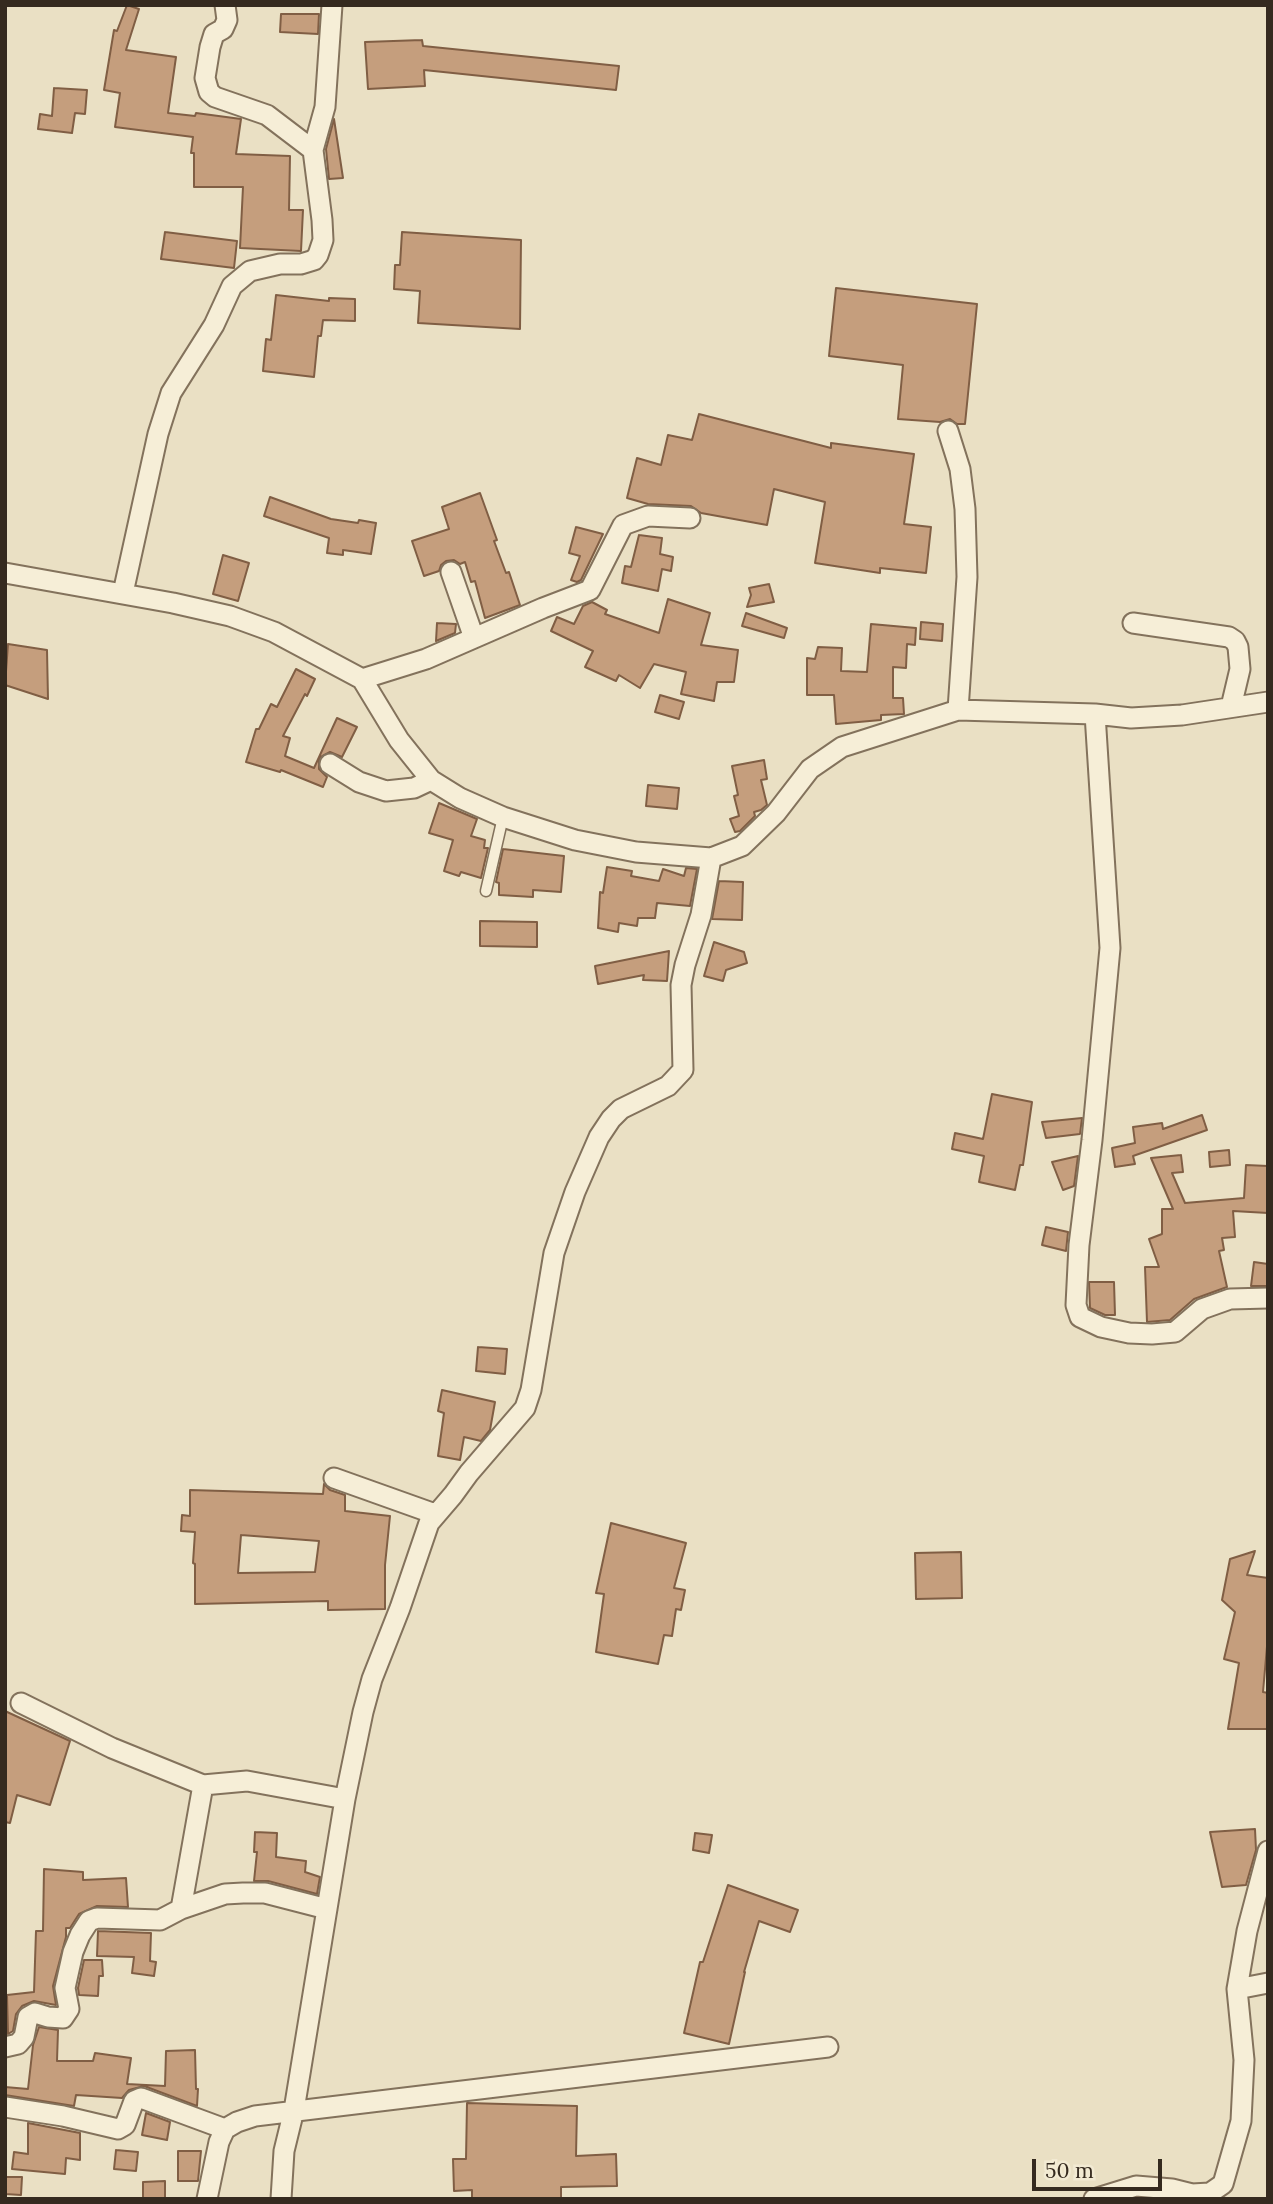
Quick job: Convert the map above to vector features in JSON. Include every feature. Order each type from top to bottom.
[{"type":"street","points":[[225,5],[227,20],[223,29],[214,34],[210,47],[205,78],[209,92],[215,97],[267,115],[313,150]]},
{"type":"street","points":[[124,593],[158,435],[171,393],[214,325],[232,286],[250,271],[279,264],[301,264],[318,256],[323,240],[323,220],[313,150],[325,107],[332,5]]},
{"type":"street","points":[[948,431],[960,469],[965,509],[967,577],[958,710]]},
{"type":"street","points":[[362,679],[426,659],[590,590],[623,525],[648,516],[690,518]]},
{"type":"street","points":[[451,572],[474,638]]},
{"type":"street","points":[[5,573],[124,593],[230,616],[274,632],[362,679],[399,740],[431,780],[460,798],[503,817],[575,840],[636,852],[710,858],[742,846],[756,834],[810,769],[842,747],[958,710],[1095,714],[1131,718],[1158,717],[1268,702]]},
{"type":"street","points":[[1133,623],[1229,637],[1235,641],[1240,669],[1231,708]]},
{"type":"street","points":[[1095,714],[1110,948],[1079,1245],[1076,1305],[1080,1317],[1101,1327],[1129,1333],[1152,1334],[1175,1332],[1202,1309],[1230,1299],[1268,1298]]},
{"type":"street","points":[[330,764],[359,782],[386,791],[414,788],[431,780]]},
{"type":"street","points":[[281,2199],[284,2151],[294,2110],[345,1799],[372,1679],[429,1523],[525,1409],[531,1390],[554,1253],[575,1192],[600,1137],[621,1109],[668,1086],[683,1070],[681,985],[701,915],[710,858]]},
{"type":"street","points":[[334,1478],[435,1514]]},
{"type":"street","points":[[20,1703],[112,1748],[203,1785],[247,1781],[345,1799]]},
{"type":"street","points":[[181,1909],[203,1785]]},
{"type":"street","points":[[1094,2199],[1136,2186],[1172,2189],[1192,2194],[1210,2193],[1223,2184],[1241,2121],[1244,2060],[1237,1989],[1247,1931],[1268,1851]]},
{"type":"street","points":[[5,2047],[18,2044],[24,2036],[28,2017],[36,2013],[63,2018],[69,2009],[65,1988],[73,1952],[89,1921],[96,1918],[160,1920],[181,1909],[225,1894],[243,1893],[265,1893],[327,1909]]},
{"type":"street","points":[[1237,1989],[1268,1983]]},
{"type":"street","points":[[207,2199],[219,2142],[225,2129],[255,2116],[828,2047]]},
{"type":"street","points":[[5,2107],[63,2116],[118,2129],[125,2126],[134,2101],[141,2098],[225,2129]]},
{"type":"lane","points":[[486,891],[503,817]]},
{"type":"building","points":[[127,5],[139,9],[126,50],[176,57],[168,113],[195,116],[196,113],[241,119],[236,154],[290,156],[289,210],[303,210],[301,251],[240,248],[243,187],[194,187],[194,153],[191,153],[193,137],[115,127],[120,93],[104,90],[114,30],[117,31]]},
{"type":"building","points":[[281,14],[319,14],[318,34],[280,32]]},
{"type":"building","points":[[422,40],[423,46],[619,66],[616,90],[424,70],[425,86],[368,89],[365,42]]},
{"type":"building","points":[[54,88],[87,90],[85,114],[75,113],[72,133],[38,129],[40,114],[52,116]]},
{"type":"building","points":[[334,119],[343,178],[329,179],[326,149]]},
{"type":"building","points":[[165,232],[237,241],[234,268],[161,259]]},
{"type":"building","points":[[402,232],[521,240],[520,329],[418,323],[420,291],[394,289],[395,265],[400,265]]},
{"type":"building","points":[[836,288],[977,304],[965,424],[957,424],[950,419],[940,422],[898,419],[903,365],[829,356]]},
{"type":"building","points":[[276,295],[329,301],[329,298],[355,299],[355,321],[323,320],[321,336],[318,336],[314,377],[263,371],[266,339],[271,340]]},
{"type":"building","points":[[699,414],[831,448],[831,443],[914,454],[904,524],[931,527],[926,573],[880,568],[880,573],[815,563],[825,502],[774,489],[767,525],[701,513],[691,506],[648,504],[627,498],[637,458],[661,465],[668,435],[692,440]]},
{"type":"building","points":[[480,493],[497,540],[494,541],[506,573],[509,572],[520,605],[485,618],[475,581],[471,582],[465,562],[460,564],[454,560],[446,561],[439,571],[424,576],[412,541],[449,529],[442,507]]},
{"type":"building","points":[[270,497],[331,519],[376,523],[371,554],[343,550],[343,555],[327,553],[329,538],[264,516]]},
{"type":"building","points":[[576,527],[603,534],[581,580],[577,582],[571,580],[580,556],[569,553]]},
{"type":"building","points":[[639,535],[662,538],[660,554],[673,557],[671,571],[662,569],[658,591],[622,583],[625,566],[631,567]]},
{"type":"building","points":[[223,555],[249,563],[238,601],[213,594]]},
{"type":"building","points":[[769,584],[774,602],[747,607],[751,595],[749,588]]},
{"type":"building","points":[[668,599],[710,613],[701,645],[738,650],[734,682],[717,682],[714,701],[681,694],[686,672],[654,664],[640,688],[619,675],[616,681],[585,667],[593,651],[551,631],[557,617],[574,624],[583,606],[592,602],[607,610],[605,614],[659,633]]},
{"type":"building","points":[[746,613],[787,628],[784,638],[742,626]]},
{"type":"building","points":[[921,622],[943,624],[942,641],[920,639]]},
{"type":"building","points":[[437,623],[456,624],[455,633],[436,641]]},
{"type":"building","points":[[871,624],[916,628],[915,645],[907,644],[906,668],[893,667],[893,698],[903,698],[904,714],[881,715],[881,720],[836,724],[834,695],[807,695],[807,658],[815,659],[818,647],[842,648],[841,671],[867,672]]},
{"type":"building","points":[[8,644],[47,650],[48,699],[5,685]]},
{"type":"building","points":[[296,669],[315,679],[283,736],[290,738],[285,756],[314,768],[337,718],[357,727],[342,757],[330,752],[319,758],[319,769],[327,777],[323,787],[281,770],[280,772],[246,762],[256,729],[259,729],[271,704],[277,707]]},
{"type":"building","points":[[660,695],[684,702],[679,719],[655,712]]},
{"type":"building","points":[[764,760],[767,779],[761,780],[767,805],[754,812],[755,816],[740,831],[735,832],[730,819],[739,816],[734,796],[738,795],[732,766]]},
{"type":"building","points":[[648,785],[679,788],[677,809],[646,806]]},
{"type":"building","points":[[439,803],[477,819],[471,836],[485,840],[484,848],[488,848],[481,878],[461,872],[459,876],[444,871],[453,840],[429,833]]},
{"type":"building","points":[[503,849],[564,856],[561,892],[533,890],[533,897],[499,895],[499,883],[496,882]]},
{"type":"building","points":[[607,867],[632,871],[631,876],[659,881],[663,869],[684,876],[686,868],[697,869],[690,906],[657,903],[655,918],[638,918],[637,926],[619,923],[618,932],[598,928],[600,892],[603,893]]},
{"type":"building","points":[[719,881],[743,882],[742,920],[712,919]]},
{"type":"building","points":[[480,921],[537,922],[537,947],[480,946]]},
{"type":"building","points":[[714,942],[744,952],[747,963],[726,970],[723,981],[704,976]]},
{"type":"building","points":[[669,951],[667,981],[643,980],[644,975],[598,984],[595,966]]},
{"type":"building","points":[[992,1094],[1032,1102],[1023,1165],[1020,1165],[1015,1190],[979,1182],[984,1156],[952,1149],[955,1133],[983,1139]]},
{"type":"building","points":[[1202,1115],[1207,1130],[1133,1156],[1135,1164],[1115,1167],[1112,1148],[1135,1143],[1133,1127],[1162,1123],[1163,1129]]},
{"type":"building","points":[[1082,1118],[1080,1134],[1046,1138],[1042,1122]]},
{"type":"building","points":[[1229,1150],[1230,1165],[1210,1167],[1209,1152]]},
{"type":"building","points":[[1181,1155],[1183,1172],[1172,1173],[1185,1203],[1244,1198],[1246,1165],[1268,1166],[1268,1213],[1233,1211],[1235,1237],[1222,1238],[1224,1250],[1219,1251],[1227,1287],[1194,1299],[1170,1320],[1147,1322],[1145,1267],[1159,1267],[1149,1239],[1162,1234],[1162,1209],[1173,1209],[1151,1158]]},
{"type":"building","points":[[1078,1156],[1074,1186],[1063,1190],[1052,1162]]},
{"type":"building","points":[[1046,1227],[1068,1232],[1066,1251],[1042,1245]]},
{"type":"building","points":[[1254,1262],[1268,1264],[1268,1286],[1251,1286]]},
{"type":"building","points":[[1089,1282],[1114,1282],[1115,1315],[1105,1315],[1090,1308]]},
{"type":"building","points":[[478,1347],[507,1349],[505,1374],[476,1371]]},
{"type":"building","points":[[442,1390],[495,1402],[490,1430],[481,1441],[464,1437],[460,1460],[438,1456],[444,1413],[438,1411]]},
{"type":"building","points":[[324,1484],[330,1490],[345,1495],[345,1511],[390,1516],[385,1565],[385,1609],[328,1610],[328,1601],[195,1604],[195,1532],[181,1531],[182,1515],[190,1516],[190,1490],[323,1494]],"holes":[[[241,1535],[319,1541],[315,1572],[238,1573]]]},
{"type":"building","points":[[611,1523],[686,1543],[674,1588],[685,1590],[681,1610],[676,1609],[672,1636],[664,1635],[658,1664],[596,1652],[604,1594],[596,1593]]},
{"type":"building","points":[[1255,1551],[1247,1575],[1268,1578],[1268,1635],[1263,1692],[1268,1693],[1268,1729],[1228,1729],[1239,1663],[1224,1659],[1235,1612],[1222,1600],[1230,1559]]},
{"type":"building","points":[[961,1552],[962,1598],[916,1599],[915,1553]]},
{"type":"building","points":[[5,1711],[70,1741],[50,1805],[17,1795],[10,1823],[5,1822]]},
{"type":"building","points":[[1255,1829],[1256,1850],[1246,1885],[1222,1887],[1210,1832]]},
{"type":"building","points":[[255,1832],[277,1833],[276,1857],[306,1861],[305,1872],[320,1877],[317,1894],[268,1881],[254,1881],[257,1852],[254,1852]]},
{"type":"building","points":[[695,1833],[712,1835],[709,1853],[693,1850]]},
{"type":"building","points":[[44,1869],[83,1872],[83,1880],[126,1878],[128,1907],[97,1906],[79,1914],[70,1928],[66,1928],[53,1986],[56,2005],[34,2001],[22,2006],[16,2014],[13,2031],[8,2034],[7,1995],[34,1992],[36,1931],[43,1931]]},
{"type":"building","points":[[728,1885],[798,1910],[790,1932],[759,1921],[744,1972],[729,2044],[684,2033],[700,1962],[703,1962]]},
{"type":"building","points":[[98,1931],[151,1933],[150,1961],[156,1962],[154,1976],[132,1973],[134,1957],[97,1956]]},
{"type":"building","points":[[84,1960],[102,1960],[103,1976],[99,1976],[98,1996],[79,1995]]},
{"type":"building","points":[[39,2027],[58,2030],[57,2061],[93,2061],[95,2053],[131,2058],[127,2084],[165,2086],[166,2051],[195,2050],[197,2106],[144,2086],[129,2090],[122,2098],[76,2095],[74,2106],[5,2095],[5,2087],[28,2089],[33,2045]]},
{"type":"building","points":[[467,2103],[577,2106],[576,2156],[616,2154],[617,2186],[561,2187],[561,2199],[472,2199],[472,2190],[454,2191],[453,2159],[466,2159]]},
{"type":"building","points":[[146,2113],[170,2122],[167,2140],[142,2135]]},
{"type":"building","points":[[28,2123],[80,2133],[80,2160],[66,2158],[65,2174],[12,2169],[14,2152],[28,2154]]},
{"type":"building","points":[[116,2150],[138,2152],[136,2171],[114,2169]]},
{"type":"building","points":[[178,2151],[201,2151],[198,2181],[178,2181]]},
{"type":"building","points":[[5,2177],[22,2177],[21,2195],[5,2194]]},
{"type":"building","points":[[165,2181],[165,2199],[143,2199],[143,2182]]}]
